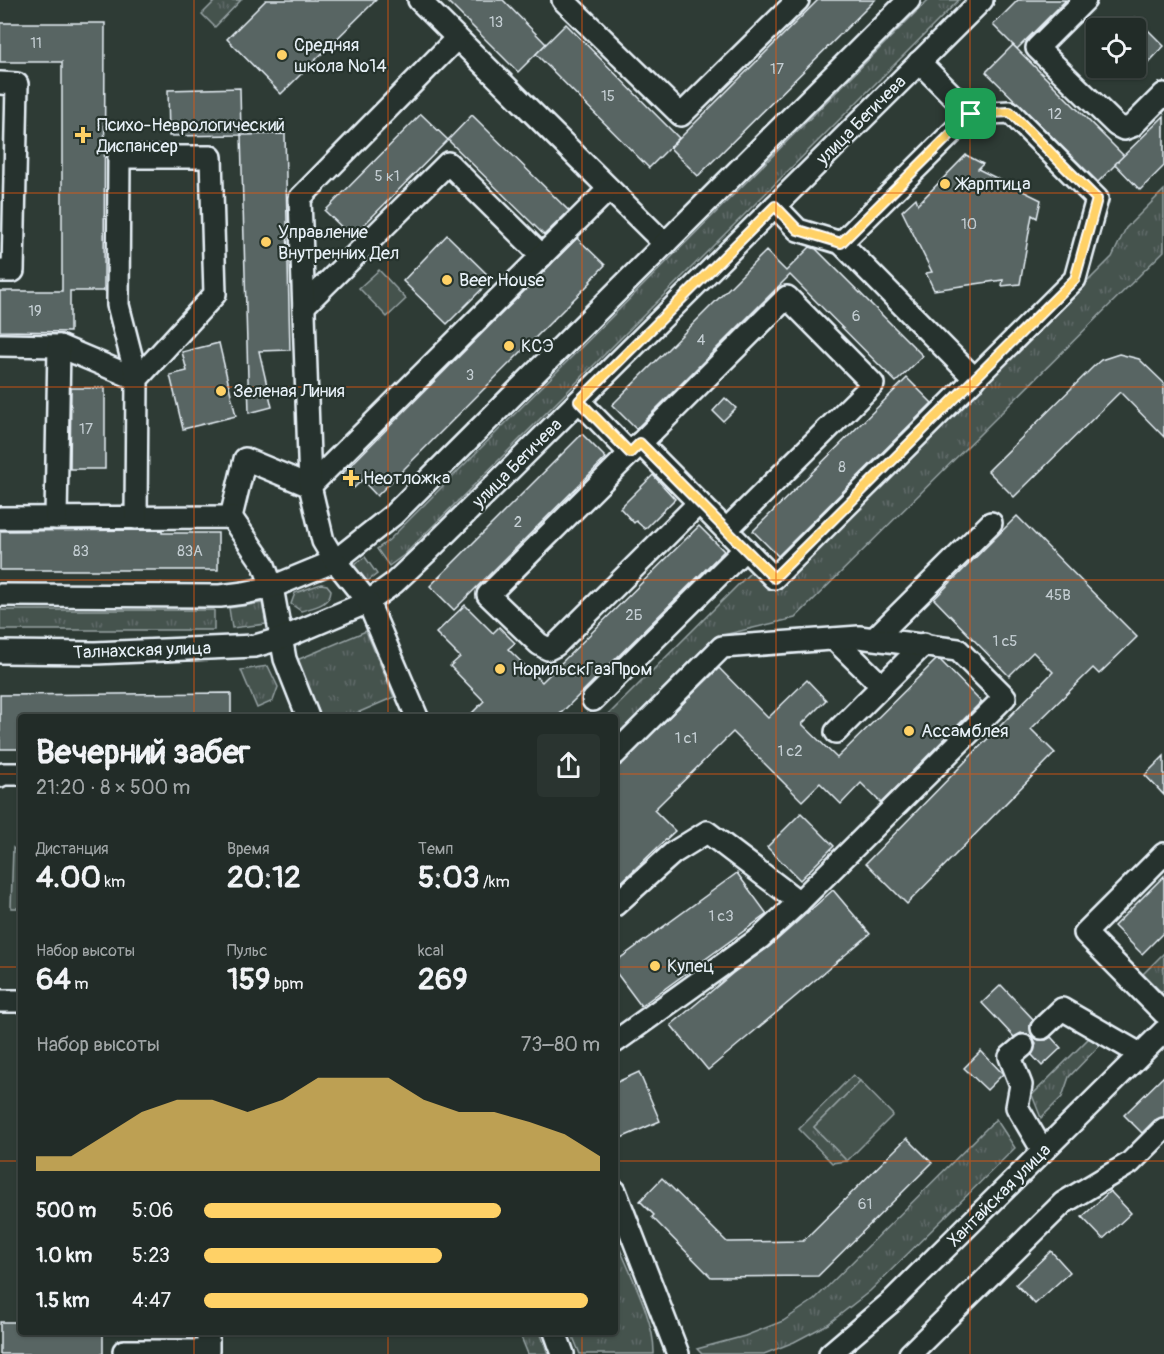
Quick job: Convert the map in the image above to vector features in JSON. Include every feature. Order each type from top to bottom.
[{"type":"street","points":[[419,0],[665,244]]},
{"type":"street","points":[[563,0],[681,116],[798,0]]},
{"type":"street","points":[[0,595],[220,596],[272,587],[334,561],[393,514],[909,0]]},
{"type":"street","name":"улица Бегичева","points":[[283,638],[368,602],[394,583],[982,0]]},
{"type":"street","points":[[1085,0],[1037,48],[1124,129],[1132,126],[1164,94]]},
{"type":"street","points":[[416,714],[368,602],[334,561],[323,541],[310,486],[300,198],[458,38]]},
{"type":"street","points":[[919,62],[971,114]]},
{"type":"street","points":[[0,83],[17,84],[13,271],[0,271]]},
{"type":"street","points":[[579,401],[699,503],[774,578],[1075,279],[1097,199],[1010,112],[971,114],[841,243]]},
{"type":"street","points":[[136,518],[137,379],[118,305],[120,157],[211,157],[216,294],[137,379]]},
{"type":"street","points":[[304,306],[448,163],[542,256]]},
{"type":"street","points":[[310,486],[609,189]]},
{"type":"street","points":[[775,206],[798,230],[841,243],[975,379]]},
{"type":"street","points":[[699,503],[556,645],[548,649],[538,644],[488,595],[787,297],[873,384],[726,530]]},
{"type":"street","points":[[0,345],[59,346],[137,379]]},
{"type":"street","points":[[56,518],[59,346]]},
{"type":"street","points":[[307,714],[285,659],[272,587],[264,565],[231,517],[245,459],[310,486]]},
{"type":"street","points":[[0,518],[231,517]]},
{"type":"street","points":[[875,639],[991,523]]},
{"type":"street","points":[[593,700],[745,549]]},
{"type":"street","points":[[618,751],[722,647],[859,637],[958,650],[1005,697],[799,903],[760,938],[618,1040]]},
{"type":"street","name":"Талнахская улица","points":[[0,652],[95,653],[255,646],[283,638]]},
{"type":"street","points":[[834,639],[882,686]]},
{"type":"street","points":[[836,732],[924,644]]},
{"type":"street","points":[[0,776],[18,774]]},
{"type":"street","points":[[618,902],[673,853],[706,832],[799,903]]},
{"type":"street","points":[[1164,854],[1085,933],[1164,1012]]},
{"type":"street","points":[[0,1001],[18,1001]]},
{"type":"street","points":[[1042,1028],[1062,1009],[1140,1054]]},
{"type":"street","name":"Хантайская улица","points":[[830,1354],[891,1302],[1164,1031]]},
{"type":"street","points":[[1023,1046],[1010,1057],[1021,1085],[1017,1107],[1044,1150]]},
{"type":"street","points":[[910,1354],[1063,1203],[1130,1163],[1164,1129]]},
{"type":"street","points":[[618,1199],[678,1354]]},
{"type":"street","points":[[124,1346],[208,1351],[208,1335]]},
{"type":"street","points":[[556,1335],[563,1354]]},
{"type":"green space","points":[[216,0],[241,0],[215,27],[202,14]]},
{"type":"green space","points":[[928,0],[959,0],[404,555],[389,566],[377,549],[389,540]]},
{"type":"green space","points":[[1164,190],[1164,251],[795,618],[715,637],[618,734],[618,714],[609,714],[750,573],[782,586],[1112,257],[1126,228]]},
{"type":"green space","points":[[379,270],[406,299],[387,317],[359,288]]},
{"type":"green space","points":[[365,557],[377,574],[364,584],[352,566]]},
{"type":"green space","points":[[321,584],[327,585],[331,590],[328,599],[324,602],[301,611],[291,604],[295,593]]},
{"type":"green space","points":[[262,603],[266,624],[232,628],[229,608]]},
{"type":"green space","points":[[0,610],[214,610],[214,630],[0,630]]},
{"type":"green space","points":[[366,631],[394,697],[355,714],[320,714],[297,660]]},
{"type":"green space","points":[[268,666],[278,687],[273,701],[257,708],[241,670]]},
{"type":"green space","points":[[13,848],[18,853],[18,908],[11,908]]},
{"type":"green space","points":[[1164,953],[1164,992],[1143,974]]},
{"type":"green space","points":[[1089,1038],[1100,1045],[1069,1077],[1062,1097],[1041,1118],[1032,1095]]},
{"type":"green space","points":[[853,1075],[860,1081],[814,1127],[847,1161],[832,1163],[799,1129]]},
{"type":"green space","points":[[860,1081],[893,1115],[847,1161],[814,1127]]},
{"type":"green space","points":[[996,1119],[1015,1148],[870,1291],[828,1324],[794,1342],[764,1354],[702,1354],[697,1349],[745,1336],[783,1321],[814,1300]]},
{"type":"green space","points":[[618,1244],[646,1310],[654,1354],[580,1354],[572,1335],[618,1335]]},
{"type":"green space","points":[[520,1335],[541,1335],[548,1354],[528,1354]]},
{"type":"building","name":"Средняя школа №14","points":[[266,0],[376,0],[281,94],[227,39]]},
{"type":"building","points":[[446,0],[503,0],[546,44],[518,72]]},
{"type":"building","points":[[818,0],[875,0],[698,176],[670,148]]},
{"type":"building","points":[[1018,0],[1066,0],[1017,49],[993,25]]},
{"type":"building","points":[[0,23],[105,23],[104,291],[70,291],[70,332],[0,331],[0,291],[62,291],[62,62],[0,62]]},
{"type":"building","points":[[566,24],[679,138],[649,168],[536,54]]},
{"type":"building","points":[[1146,28],[1164,46],[1146,65]]},
{"type":"building","points":[[1013,45],[1124,156],[1098,182],[986,72]]},
{"type":"building","points":[[240,88],[241,135],[169,136],[168,90]]},
{"type":"building","points":[[421,114],[448,140],[352,237],[325,211]]},
{"type":"building","points":[[472,115],[569,211],[544,235],[448,140]]},
{"type":"building","points":[[1164,116],[1164,166],[1140,190],[1115,164]]},
{"type":"building","name":"Управление Внутренних Дел","points":[[285,134],[290,350],[259,351],[272,407],[249,413],[241,135]]},
{"type":"building","points":[[966,155],[983,164],[978,169],[1041,200],[1037,218],[1032,215],[1020,284],[1002,286],[1003,280],[934,290],[926,273],[932,272],[902,211],[916,198],[918,204]]},
{"type":"building","name":"Beer House","points":[[447,235],[492,279],[447,324],[403,281]]},
{"type":"building","points":[[577,238],[605,265],[591,282],[377,496],[362,480],[354,488],[341,475]]},
{"type":"building","points":[[810,247],[816,249],[923,356],[896,382],[790,275],[636,429],[612,405],[766,251],[786,271]]},
{"type":"building","name":"Зеленая Линия","points":[[219,343],[236,416],[183,429],[170,375],[187,371],[182,352]]},
{"type":"building","points":[[1119,354],[1139,359],[1164,383],[1164,437],[1120,392],[1014,497],[988,471],[1094,366],[1101,360]]},
{"type":"building","points":[[907,378],[932,403],[778,556],[753,531]]},
{"type":"building","points":[[71,388],[105,388],[105,469],[70,469]]},
{"type":"building","points":[[725,398],[736,408],[723,421],[713,411]]},
{"type":"building","points":[[582,434],[606,458],[454,610],[430,586]]},
{"type":"building","points":[[653,475],[675,499],[645,529],[636,521],[634,523],[620,508]]},
{"type":"building","points":[[1017,516],[1137,637],[1099,674],[1093,668],[1031,729],[1055,753],[907,904],[866,863],[1053,672],[1033,652],[1009,676],[934,599]]},
{"type":"building","points":[[699,526],[724,551],[560,714],[471,714],[484,701],[450,666],[460,657],[436,633],[465,605],[493,633],[499,627],[515,643],[508,649],[542,682]]},
{"type":"building","points":[[162,530],[162,533],[218,533],[218,570],[0,570],[0,531]]},
{"type":"building","points":[[936,660],[940,660],[981,702],[881,803],[861,783],[841,804],[820,783],[802,801],[733,732],[654,810],[675,831],[618,885],[618,767],[719,668],[768,718],[807,680],[826,700],[802,724],[837,758]]},
{"type":"building","points":[[231,693],[231,714],[18,714],[18,749],[0,749],[0,695]]},
{"type":"building","points":[[1164,756],[1164,795],[1145,775]]},
{"type":"building","points":[[801,813],[834,846],[800,880],[767,847]]},
{"type":"building","points":[[737,873],[767,914],[641,1006],[618,975],[618,960]]},
{"type":"building","points":[[1164,876],[1164,932],[1142,954],[1114,926]]},
{"type":"building","points":[[833,890],[870,934],[708,1070],[671,1025],[733,973],[769,947]]},
{"type":"building","points":[[1001,985],[1033,1019],[1030,1025],[1032,1036],[1039,1040],[1051,1037],[1061,1048],[1042,1066],[1032,1055],[1036,1044],[1032,1037],[1021,1033],[1014,1037],[982,1003]]},
{"type":"building","points":[[981,1051],[1003,1074],[987,1090],[964,1068]]},
{"type":"building","points":[[639,1072],[660,1121],[621,1138],[618,1131],[618,1082]]},
{"type":"building","points":[[1164,1076],[1164,1117],[1155,1120],[1142,1133],[1124,1115]]},
{"type":"building","points":[[907,1138],[932,1163],[818,1276],[711,1277],[652,1217],[654,1215],[640,1201],[662,1178],[727,1242],[803,1241]]},
{"type":"building","points":[[1110,1191],[1131,1213],[1103,1239],[1082,1217]]},
{"type":"building","points":[[1051,1251],[1070,1272],[1035,1304],[1016,1284]]},
{"type":"building","points":[[0,1322],[18,1322],[18,1335],[103,1335],[103,1354],[0,1354]]},
{"type":"place","name":"Средняя школа №14","points":[[282,55]]},
{"type":"place","name":"Психо-Неврологический Диспансер","points":[[83,135]]},
{"type":"place","name":"Жарптица","points":[[945,184]]},
{"type":"place","name":"Управление Внутренних Дел","points":[[266,242]]},
{"type":"place","name":"Beer House","points":[[447,280]]},
{"type":"place","name":"КСЭ","points":[[509,346]]},
{"type":"place","name":"Зеленая Линия","points":[[221,391]]},
{"type":"place","name":"Неотложка","points":[[351,478]]},
{"type":"place","name":"НорильскГазПром","points":[[500,669]]},
{"type":"place","name":"Ассамблея","points":[[909,731]]},
{"type":"place","name":"Купец","points":[[655,966]]},
{"type":"route","points":[[1010,112],[1097,199],[1075,279],[774,578],[640,443],[630,453],[579,401],[775,206],[798,230],[841,243],[971,114],[1010,112]]}]
